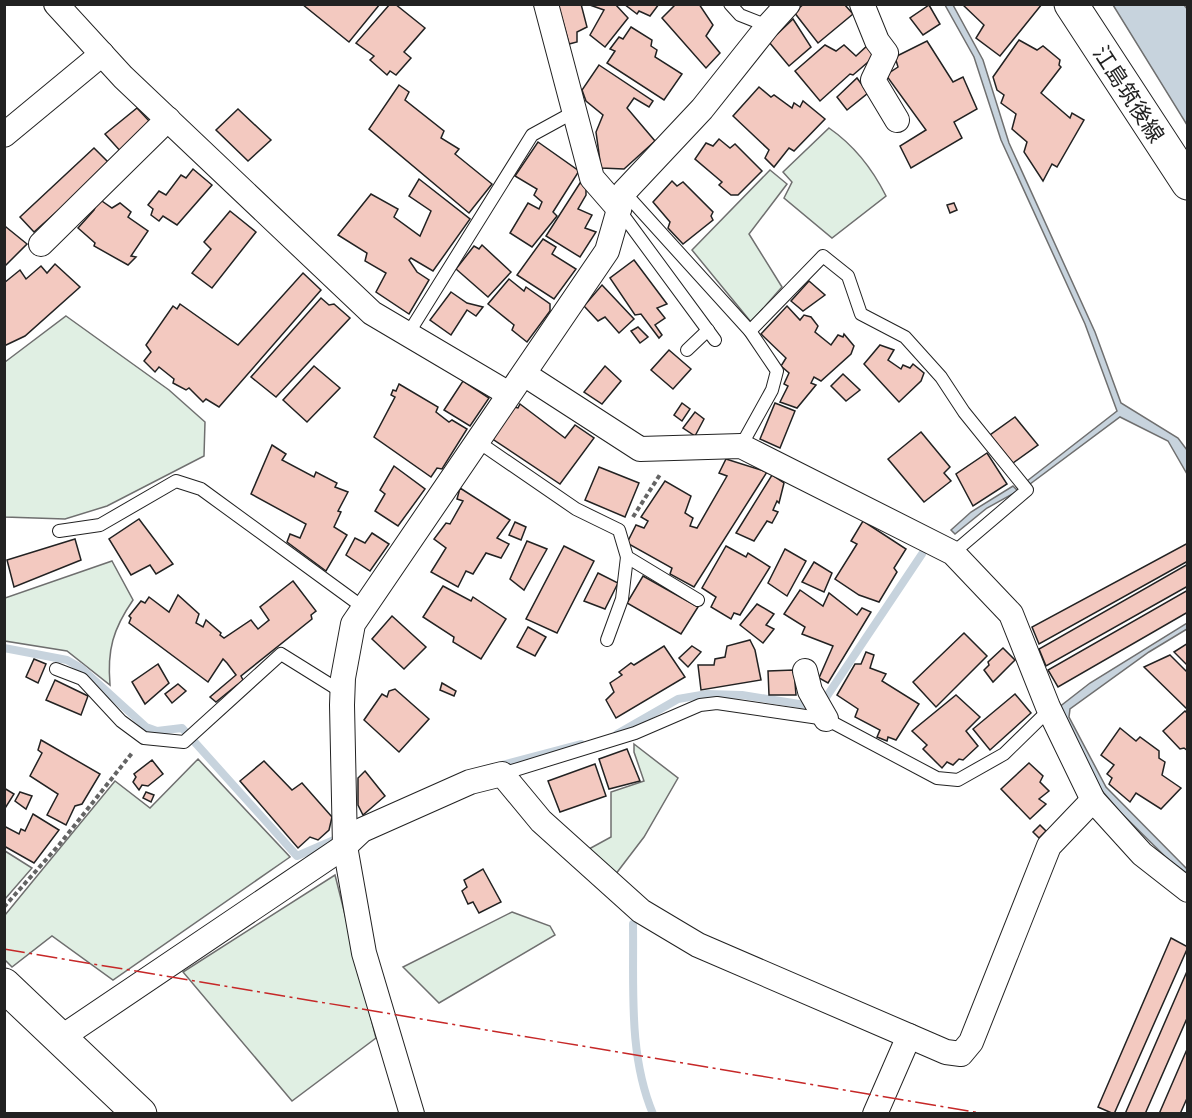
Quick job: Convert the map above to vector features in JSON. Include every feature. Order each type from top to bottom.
[{"type":"main road","name":"江島筑後線","points":[[1071,4],[1188,183]]},
{"type":"main road","points":[[4,986],[140,1113]]},
{"type":"street","points":[[56,4],[102,54],[168,119],[372,313],[509,394]]},
{"type":"street","points":[[546,4],[592,178],[621,201]]},
{"type":"street","points":[[412,1113],[364,953],[345,846],[342,692],[353,624],[607,251],[621,201],[702,109],[788,4]]},
{"type":"street","points":[[862,4],[877,41],[886,53],[873,80],[897,120]]},
{"type":"street","points":[[4,135],[102,54]]},
{"type":"street","points":[[41,244],[168,119]]},
{"type":"street","points":[[525,374],[640,449],[741,446],[953,553],[1011,614],[1049,710],[1093,800],[1142,854],[1188,890]]},
{"type":"street","points":[[805,671],[810,691],[825,719]]},
{"type":"street","points":[[59,1039],[345,846],[362,830],[470,782],[502,774],[541,821],[641,910],[698,945],[946,1052],[961,1054],[970,1042],[1049,846],[1093,800]]},
{"type":"street","points":[[875,1113],[909,1036]]},
{"type":"lane","points":[[730,4],[740,15],[768,26]]},
{"type":"lane","points":[[408,334],[532,135],[574,112]]},
{"type":"lane","points":[[621,201],[750,331],[777,371],[772,390],[741,446]]},
{"type":"lane","points":[[621,201],[711,335],[687,350]]},
{"type":"lane","points":[[750,331],[823,255],[848,276],[861,314],[905,337],[941,377],[964,412],[1027,490],[953,553]]},
{"type":"lane","points":[[477,441],[576,508],[619,530],[627,557],[622,599],[607,640]]},
{"type":"lane","points":[[59,531],[100,525],[176,481],[201,489],[364,608]]},
{"type":"lane","points":[[627,557],[698,600]]},
{"type":"lane","points":[[56,669],[82,679],[121,721],[144,738],[184,742],[281,654],[342,692]]},
{"type":"lane","points":[[502,774],[635,733],[700,705],[717,703],[825,719],[937,778],[958,780],[1004,754],[1049,710]]},
{"type":"path","points":[[621,536],[678,447]]},
{"type":"path","points":[[4,907],[59,845],[144,738]]},
{"type":"green space","points":[[829,128],[862,158],[886,196],[832,238],[784,198],[792,182],[783,172]]},
{"type":"green space","points":[[770,170],[787,184],[749,234],[782,287],[751,322],[692,250]]},
{"type":"green space","points":[[66,316],[169,390],[205,422],[204,456],[107,506],[65,519],[5,517],[5,362]]},
{"type":"green space","points":[[112,561],[133,600],[113,640],[110,685],[67,651],[5,641],[5,598]]},
{"type":"green space","points":[[634,744],[678,778],[644,837],[615,875],[589,849],[611,837],[611,792],[644,781],[634,752]]},
{"type":"green space","points":[[198,759],[290,857],[113,980],[52,936],[12,967],[5,960],[5,915],[115,781],[150,808]]},
{"type":"green space","points":[[5,851],[32,868],[5,899]]},
{"type":"green space","points":[[335,875],[376,1038],[292,1101],[183,972]]},
{"type":"green space","points":[[512,912],[550,926],[555,935],[439,1003],[403,967]]},
{"type":"shaded area","points":[[945,5],[953,5],[983,60],[1009,143],[1095,332],[1121,403],[1178,438],[1187,450],[1187,474],[1168,441],[1120,417],[1030,484],[1027,481],[1117,411],[1085,324],[1001,140],[974,57]]},
{"type":"shaded area","points":[[1113,5],[1184,5],[1188,10],[1187,125]]},
{"type":"shaded area","points":[[1013,486],[1018,491],[987,508],[955,534],[951,530],[971,512]]},
{"type":"shaded area","points":[[1187,623],[1187,629],[1149,652],[1070,709],[1069,717],[1106,787],[1187,869],[1187,878],[1120,812],[1092,779],[1058,708],[1090,683]]},
{"type":"building","points":[[302,4],[380,4],[349,42]]},
{"type":"building","points":[[390,4],[395,4],[425,28],[404,52],[411,58],[396,75],[390,71],[387,75],[370,60],[374,56],[356,43]]},
{"type":"building","points":[[558,4],[581,4],[587,27],[577,32],[577,42],[569,44]]},
{"type":"building","points":[[587,4],[615,4],[628,18],[605,47],[590,35],[604,10]]},
{"type":"building","points":[[624,4],[659,4],[650,16],[639,11],[637,14]]},
{"type":"building","points":[[676,4],[699,4],[713,25],[706,36],[720,53],[706,68],[662,18]]},
{"type":"building","points":[[804,4],[844,4],[853,14],[818,43],[794,12]]},
{"type":"building","points":[[962,4],[1042,4],[1000,56],[976,38],[984,25]]},
{"type":"building","points":[[929,5],[940,24],[923,35],[910,18]]},
{"type":"building","points":[[793,19],[811,47],[789,66],[769,42]]},
{"type":"building","points":[[631,27],[652,40],[651,46],[657,50],[655,57],[682,74],[664,100],[607,63],[615,51],[610,49],[619,37],[623,39]]},
{"type":"building","points":[[1019,40],[1037,50],[1043,46],[1060,60],[1061,67],[1041,93],[1070,118],[1072,113],[1084,120],[1057,167],[1052,164],[1043,181],[1024,152],[1027,142],[1012,129],[1016,114],[1001,103],[1004,95],[997,90],[993,77]]},
{"type":"building","points":[[927,41],[953,82],[963,77],[977,109],[954,122],[962,138],[911,168],[900,146],[926,130],[886,75],[898,67],[895,57]]},
{"type":"building","points":[[825,45],[836,51],[844,45],[856,56],[868,45],[875,56],[853,75],[850,74],[820,101],[795,71]]},
{"type":"building","points":[[599,65],[653,101],[649,107],[634,98],[627,108],[655,141],[624,169],[601,168],[596,132],[603,115],[586,101],[582,90]]},
{"type":"building","points":[[857,78],[868,93],[847,110],[837,97]]},
{"type":"building","points":[[399,85],[409,92],[405,100],[444,131],[441,138],[459,149],[455,154],[492,184],[469,213],[369,129]]},
{"type":"building","points":[[759,87],[771,97],[774,95],[792,108],[794,103],[800,107],[803,101],[825,119],[794,151],[789,148],[774,167],[765,158],[769,150],[733,116]]},
{"type":"building","points":[[137,108],[150,122],[122,153],[105,134]]},
{"type":"building","points":[[238,109],[271,140],[248,161],[216,130]]},
{"type":"building","points":[[719,139],[730,148],[735,144],[762,171],[738,195],[731,195],[719,185],[722,182],[695,159],[706,143],[713,146]]},
{"type":"building","points":[[538,142],[579,171],[553,212],[557,216],[532,247],[510,233],[528,203],[539,209],[542,202],[534,195],[537,189],[515,176]]},
{"type":"building","points":[[94,148],[110,164],[34,232],[20,217]]},
{"type":"building","points":[[193,169],[212,185],[177,225],[163,216],[159,221],[151,215],[153,209],[148,205],[159,191],[166,195],[181,175],[186,178]]},
{"type":"building","points":[[419,179],[470,219],[433,271],[411,258],[409,260],[417,272],[429,280],[409,314],[376,292],[386,273],[365,261],[367,253],[338,235],[371,194],[398,209],[394,217],[420,236],[431,211],[409,196]]},
{"type":"building","points":[[672,181],[677,186],[683,182],[713,212],[711,216],[713,220],[683,244],[668,228],[670,222],[653,202]]},
{"type":"building","points":[[580,183],[586,186],[586,195],[578,209],[592,215],[585,228],[596,232],[580,257],[546,236]]},
{"type":"building","points":[[99,199],[112,208],[120,203],[131,212],[128,217],[148,231],[131,256],[136,257],[128,265],[94,246],[95,243],[78,228],[94,210]]},
{"type":"building","points":[[954,203],[957,210],[950,213],[947,205]]},
{"type":"building","points":[[230,211],[256,232],[212,288],[192,273],[211,249],[204,242]]},
{"type":"building","points":[[6,227],[27,244],[4,267],[4,228]]},
{"type":"building","points":[[543,239],[556,247],[552,254],[576,269],[554,299],[517,275]]},
{"type":"building","points":[[482,245],[511,272],[488,297],[456,269],[474,246],[479,249]]},
{"type":"building","points":[[634,260],[667,304],[657,308],[665,318],[655,325],[662,335],[659,338],[641,314],[635,315],[610,278]]},
{"type":"building","points":[[55,264],[80,287],[25,336],[4,346],[4,283],[20,270],[26,279],[41,266],[47,273]]},
{"type":"building","points":[[303,273],[321,290],[219,407],[206,399],[203,402],[189,388],[186,390],[173,383],[174,379],[159,367],[155,372],[144,361],[151,352],[146,345],[173,306],[177,309],[180,304],[238,345]]},
{"type":"building","points":[[509,279],[524,291],[526,287],[550,304],[550,311],[527,342],[512,330],[514,325],[488,304]]},
{"type":"building","points":[[809,281],[825,295],[803,311],[791,301]]},
{"type":"building","points":[[602,285],[634,319],[619,333],[605,317],[598,321],[584,306]]},
{"type":"building","points":[[451,292],[467,303],[483,307],[476,316],[467,310],[451,335],[430,320]]},
{"type":"building","points":[[321,298],[329,305],[334,304],[350,318],[276,397],[251,377]]},
{"type":"building","points":[[787,306],[800,320],[804,315],[811,317],[818,326],[815,332],[831,345],[838,335],[843,337],[844,334],[854,346],[851,354],[821,381],[814,377],[811,383],[816,385],[797,408],[780,402],[788,386],[784,384],[789,373],[781,366],[786,358],[761,334]]},
{"type":"building","points":[[638,327],[648,337],[640,343],[631,331]]},
{"type":"building","points":[[880,345],[894,350],[888,360],[901,369],[903,365],[910,368],[913,364],[924,373],[921,381],[899,402],[864,364]]},
{"type":"building","points":[[669,350],[691,369],[673,389],[651,370]]},
{"type":"building","points":[[314,366],[340,388],[307,422],[283,400]]},
{"type":"building","points":[[605,366],[621,381],[602,404],[584,392]]},
{"type":"building","points":[[843,374],[860,390],[846,401],[831,386]]},
{"type":"building","points":[[463,381],[489,398],[470,426],[444,410]]},
{"type":"building","points":[[399,384],[438,407],[436,412],[449,422],[452,420],[467,429],[442,469],[437,468],[431,477],[374,437],[395,397],[391,395],[393,390],[396,391]]},
{"type":"building","points":[[682,403],[690,409],[682,421],[674,415]]},
{"type":"building","points":[[775,403],[795,411],[780,448],[760,439]]},
{"type":"building","points":[[520,404],[565,438],[575,425],[594,438],[560,484],[491,438],[514,407],[518,408]]},
{"type":"building","points":[[695,412],[704,419],[695,436],[683,428]]},
{"type":"building","points":[[1015,417],[1038,445],[1013,463],[990,435]]},
{"type":"building","points":[[921,432],[950,467],[944,473],[951,481],[924,502],[888,459]]},
{"type":"building","points":[[272,445],[286,454],[282,460],[314,477],[316,472],[337,483],[335,487],[348,492],[338,511],[341,512],[334,527],[347,535],[326,571],[287,542],[290,534],[300,538],[306,524],[251,494]]},
{"type":"building","points":[[987,453],[1007,484],[973,506],[956,474]]},
{"type":"building","points":[[726,459],[767,472],[694,587],[670,574],[672,568],[627,543],[636,525],[644,528],[648,521],[641,517],[665,481],[691,496],[685,513],[693,518],[690,526],[697,528],[727,476],[719,473]]},
{"type":"building","points":[[394,466],[425,489],[398,526],[375,511],[385,494],[380,490]]},
{"type":"building","points":[[599,467],[639,483],[625,517],[585,500]]},
{"type":"building","points":[[772,475],[784,483],[779,503],[777,501],[773,510],[778,512],[772,523],[767,521],[754,541],[736,533]]},
{"type":"building","points":[[460,488],[510,520],[497,538],[509,544],[501,558],[486,553],[473,574],[466,571],[458,587],[431,572],[446,548],[434,539],[446,523],[450,524],[463,501],[457,499]]},
{"type":"building","points":[[139,519],[173,564],[156,574],[150,565],[131,575],[109,539]]},
{"type":"building","points":[[863,521],[906,549],[894,568],[897,572],[879,602],[859,595],[835,579],[857,544],[851,541]]},
{"type":"building","points":[[515,522],[526,527],[521,540],[509,535]]},
{"type":"building","points":[[372,533],[389,544],[370,571],[346,555],[355,538],[365,543]]},
{"type":"building","points":[[75,539],[81,560],[14,587],[7,560]]},
{"type":"building","points":[[527,541],[547,549],[524,590],[510,579]]},
{"type":"building","points":[[1188,543],[1188,561],[1039,644],[1032,627]]},
{"type":"building","points":[[564,546],[594,561],[557,633],[526,619]]},
{"type":"building","points":[[726,546],[746,557],[748,553],[770,567],[740,615],[734,613],[731,619],[711,607],[716,597],[702,588]]},
{"type":"building","points":[[785,549],[806,561],[787,596],[768,583]]},
{"type":"building","points":[[814,562],[832,573],[824,592],[802,582]]},
{"type":"building","points":[[1188,564],[1188,586],[1046,666],[1039,649]]},
{"type":"building","points":[[598,573],[618,583],[605,609],[584,601]]},
{"type":"building","points":[[643,576],[698,607],[681,634],[627,603]]},
{"type":"building","points":[[293,581],[316,611],[311,615],[312,619],[241,676],[243,680],[216,702],[210,697],[236,675],[223,659],[208,682],[129,623],[131,618],[129,616],[141,601],[145,603],[149,597],[169,612],[178,595],[199,614],[196,623],[203,627],[206,620],[224,638],[251,620],[258,629],[269,620],[260,607]]},
{"type":"building","points":[[443,586],[471,601],[473,597],[506,619],[481,659],[453,642],[454,637],[423,617]]},
{"type":"building","points":[[800,590],[823,606],[829,593],[857,615],[862,608],[871,612],[828,683],[819,678],[833,646],[802,634],[805,627],[784,614]]},
{"type":"building","points":[[1188,590],[1188,612],[1058,687],[1048,670]]},
{"type":"building","points":[[757,604],[774,614],[766,625],[774,629],[763,643],[740,625]]},
{"type":"building","points":[[392,616],[426,647],[404,669],[372,639]]},
{"type":"building","points":[[528,627],[546,637],[535,656],[517,647]]},
{"type":"building","points":[[964,633],[987,656],[936,707],[913,682]]},
{"type":"building","points":[[750,640],[755,650],[761,680],[701,690],[698,665],[714,665],[715,659],[725,657],[727,646]]},
{"type":"building","points":[[1188,643],[1188,666],[1174,652]]},
{"type":"building","points":[[664,646],[685,677],[616,718],[606,700],[614,692],[610,683],[622,675],[619,672],[631,663],[634,665]]},
{"type":"building","points":[[692,646],[701,652],[688,667],[679,658]]},
{"type":"building","points":[[1003,648],[1015,660],[993,682],[984,670],[989,665],[988,662]]},
{"type":"building","points":[[866,652],[874,655],[870,668],[886,674],[882,681],[919,704],[896,740],[888,737],[887,741],[877,737],[880,730],[855,717],[858,709],[837,695],[855,664],[861,664]]},
{"type":"building","points":[[1170,655],[1188,673],[1188,710],[1144,667]]},
{"type":"building","points":[[34,659],[46,664],[38,683],[26,677]]},
{"type":"building","points":[[158,664],[169,683],[145,704],[132,682]]},
{"type":"building","points":[[794,670],[796,695],[769,695],[768,671]]},
{"type":"building","points":[[55,680],[88,696],[81,715],[46,700]]},
{"type":"building","points":[[442,683],[456,691],[454,696],[440,690]]},
{"type":"building","points":[[178,684],[186,691],[172,703],[165,694]]},
{"type":"building","points":[[395,689],[429,719],[399,752],[364,720],[382,694],[387,697],[389,691]]},
{"type":"building","points":[[1015,694],[1031,713],[990,750],[973,729]]},
{"type":"building","points":[[956,695],[980,717],[966,731],[978,746],[963,760],[959,759],[953,765],[947,762],[942,768],[923,749],[927,745],[912,731]]},
{"type":"building","points":[[1185,711],[1188,714],[1188,751],[1184,748],[1180,749],[1163,731]]},
{"type":"building","points":[[1120,728],[1136,741],[1140,737],[1159,751],[1159,758],[1165,762],[1162,775],[1181,788],[1161,809],[1136,793],[1130,802],[1109,784],[1112,778],[1107,774],[1114,765],[1101,755]]},
{"type":"building","points":[[41,740],[100,774],[82,804],[75,806],[66,825],[47,815],[58,794],[30,776],[42,753],[38,750]]},
{"type":"building","points":[[627,749],[640,781],[609,789],[599,759]]},
{"type":"building","points":[[152,760],[163,774],[148,786],[142,785],[139,790],[133,782],[136,777],[134,774]]},
{"type":"building","points":[[264,761],[292,790],[302,783],[332,817],[329,830],[318,840],[310,837],[298,848],[240,781]]},
{"type":"building","points":[[1029,763],[1043,776],[1040,782],[1049,791],[1039,799],[1046,804],[1030,819],[1001,789]]},
{"type":"building","points":[[595,764],[606,796],[560,812],[548,781]]},
{"type":"building","points":[[365,771],[385,796],[363,815],[358,805],[358,778]]},
{"type":"building","points":[[4,788],[14,794],[4,810]]},
{"type":"building","points":[[20,792],[32,796],[26,809],[15,801]]},
{"type":"building","points":[[146,792],[154,795],[151,802],[143,798]]},
{"type":"building","points":[[33,814],[59,830],[34,863],[4,846],[4,826],[19,834],[21,829],[25,831]]},
{"type":"building","points":[[1040,825],[1046,831],[1039,838],[1033,832]]},
{"type":"building","points":[[483,869],[501,902],[479,913],[473,902],[468,904],[462,891],[467,887],[464,880]]},
{"type":"building","points":[[1171,938],[1188,947],[1114,1114],[1098,1107]]},
{"type":"building","points":[[1188,969],[1188,1016],[1145,1114],[1125,1114]]},
{"type":"building","points":[[1188,1047],[1188,1096],[1180,1114],[1159,1114]]},
{"type":"waterway","points":[[617,734],[678,699],[707,694],[742,695],[812,706],[825,699],[922,554]]},
{"type":"waterway","points":[[4,648],[67,660],[81,668],[146,727],[157,731],[182,728],[297,856],[334,840]]},
{"type":"waterway","points":[[498,766],[581,744]]},
{"type":"waterway","points":[[633,924],[636,1045],[639,1068],[653,1114]]},
{"type":"power","points":[[4,949],[987,1114]]}]
